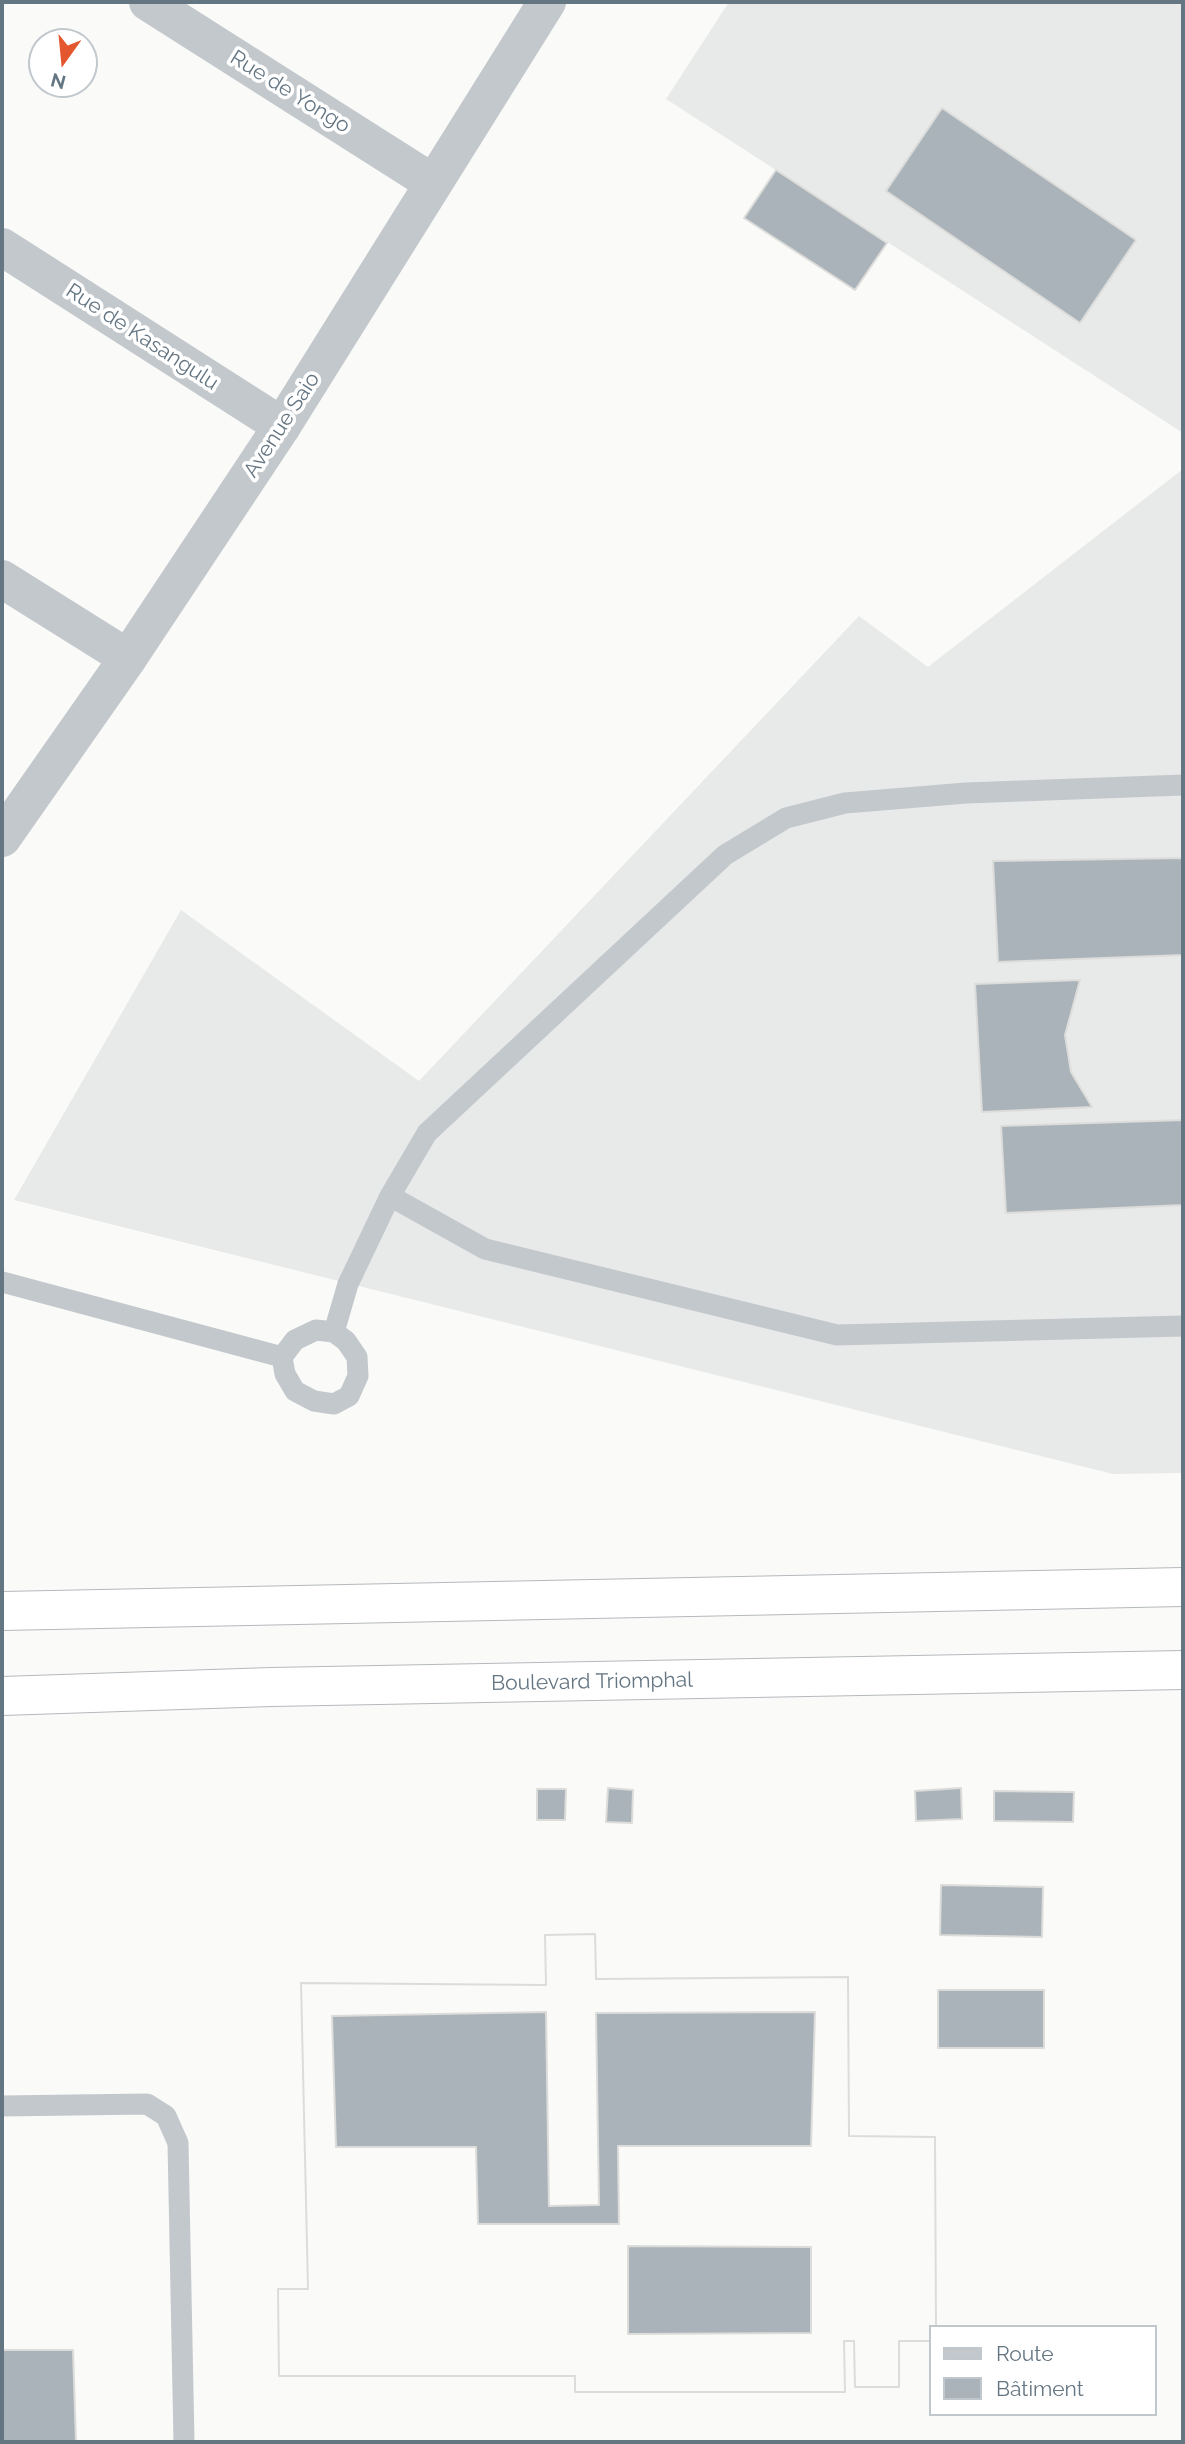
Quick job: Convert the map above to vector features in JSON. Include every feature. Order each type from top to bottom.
[{"type":"highway","points":[[2,1611],[1183,1587]]},
{"type":"highway","name":"Boulevard Triomphal","points":[[2,1696],[271,1687],[1183,1670]]},
{"type":"street","name":"Rue de Yongo","points":[[148,2],[433,183]]},
{"type":"street","name":"Avenue Saio","points":[[2,838],[128,658],[282,426],[547,2]]},
{"type":"street","name":"Rue de Kasangulu","points":[[2,247],[282,426]]},
{"type":"street","points":[[2,579],[128,658]]},
{"type":"lane","points":[[325,1331],[390,1196],[427,1133],[724,855],[786,818],[845,803],[966,793],[1183,785]]},
{"type":"lane","points":[[390,1196],[485,1249],[837,1335],[1183,1326]]},
{"type":"lane","points":[[2,1282],[282,1357]]},
{"type":"lane","points":[[325,1331],[346,1341],[357,1357],[358,1376],[349,1396],[334,1404],[314,1401],[295,1391],[285,1374],[282,1357],[295,1340],[325,1331]]},
{"type":"lane","points":[[2,2106],[146,2104],[166,2116],[178,2143],[184,2442]]},
{"type":"shaded area","points":[[729,2],[1183,2],[1183,433],[666,99]]},
{"type":"shaded area","points":[[1183,469],[1183,1473],[1113,1474],[14,1200],[181,910],[419,1081],[859,616],[928,667]]},
{"type":"building","points":[[942,108],[1136,240],[1080,323],[886,191]]},
{"type":"building","points":[[776,170],[887,243],[855,290],[744,218]]},
{"type":"building","points":[[1183,858],[1183,955],[998,962],[993,861]]},
{"type":"building","points":[[1080,980],[1065,1035],[1071,1072],[1092,1107],[982,1112],[975,984]]},
{"type":"building","points":[[1183,1120],[1183,1205],[1006,1213],[1001,1126]]},
{"type":"building","points":[[608,1788],[633,1790],[632,1823],[606,1822]]},
{"type":"building","points":[[961,1788],[962,1819],[916,1821],[915,1791]]},
{"type":"building","points":[[537,1789],[566,1789],[565,1820],[537,1820]]},
{"type":"building","points":[[994,1791],[1074,1792],[1073,1822],[994,1821]]},
{"type":"building","points":[[941,1885],[1043,1887],[1042,1937],[940,1935]]},
{"type":"building","points":[[595,1934],[596,1979],[848,1977],[849,2136],[935,2137],[936,2325],[930,2325],[930,2341],[899,2341],[899,2387],[855,2387],[854,2341],[844,2341],[845,2392],[575,2392],[575,2376],[279,2376],[278,2289],[308,2289],[301,1983],[546,1985],[545,1935]],"holes":[[[546,2012],[549,2206],[599,2205],[596,2013],[815,2012],[811,2146],[618,2146],[619,2224],[478,2224],[476,2147],[336,2147],[332,2016]],[[628,2246],[811,2247],[811,2333],[628,2334]]]},
{"type":"building","points":[[595,1934],[596,1979],[848,1977],[849,2136],[935,2137],[936,2325],[930,2325],[930,2341],[899,2341],[899,2387],[855,2387],[854,2341],[844,2341],[845,2392],[575,2392],[575,2376],[279,2376],[278,2289],[308,2289],[301,1983],[546,1985],[545,1935]]},
{"type":"building","points":[[938,1990],[1044,1990],[1044,2048],[938,2048]]},
{"type":"building","points":[[2,2350],[73,2350],[76,2442],[2,2442]]}]
